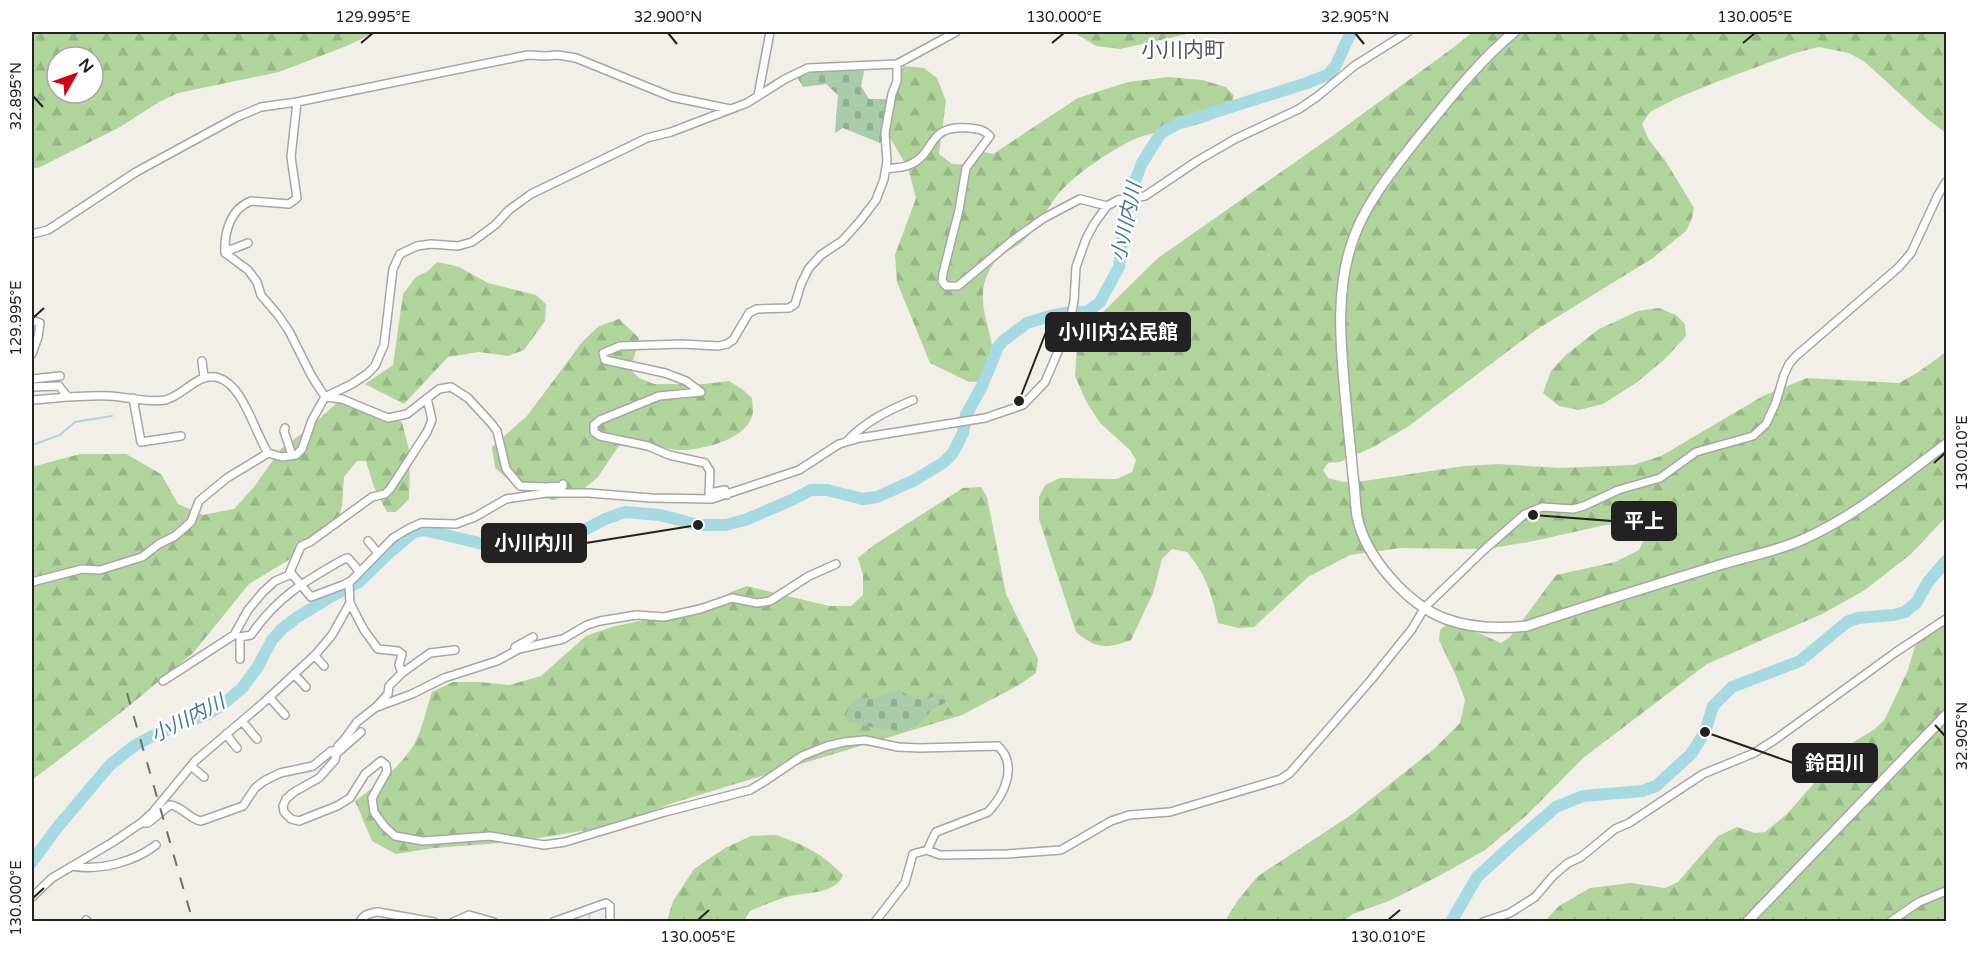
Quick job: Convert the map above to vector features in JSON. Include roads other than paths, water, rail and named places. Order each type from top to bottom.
[{"type":"street","points":[[758,96],[770,32]]},
{"type":"street","points":[[32,400],[67,396],[163,400],[175,397],[204,377],[218,377],[238,393],[268,453],[282,457],[296,454],[302,449],[312,420],[325,397],[352,384],[375,366],[384,345],[393,269],[400,254],[417,246],[431,244],[458,246],[472,242],[495,225],[509,210],[531,195],[647,138],[671,132],[730,110],[808,68],[897,64],[956,32]]},
{"type":"street","points":[[325,397],[342,399],[388,418],[407,414],[439,389],[451,387],[468,398],[491,423],[497,432],[506,469],[519,486],[651,498],[712,499],[799,470],[828,450],[860,438],[985,418],[1023,405],[1045,382],[1069,326],[1074,301],[1076,267],[1086,239],[1107,206],[1118,200],[1145,196],[1235,139],[1299,109],[1354,66],[1408,32]]},
{"type":"street","points":[[1514,32],[1492,50],[1449,99],[1401,160],[1360,222],[1348,259],[1340,320],[1357,516],[1371,550],[1383,569],[1400,588],[1445,619],[1497,629],[1527,626],[1727,562],[1777,550],[1807,538],[1843,518],[1947,444]]},
{"type":"street","points":[[32,234],[48,230],[136,172],[237,117],[261,107],[297,102],[528,55],[558,55],[576,58],[672,97],[730,110]]},
{"type":"street","points":[[727,495],[725,490],[709,493],[710,471],[705,463],[669,455],[648,446],[600,436],[594,432],[594,425],[600,420],[659,396],[701,392],[686,381],[665,373],[605,360],[603,353],[620,346],[682,344],[719,346],[727,344],[733,340],[749,313],[758,309],[789,308],[795,304],[809,268],[821,255],[842,241],[876,200],[886,169],[885,133],[892,94],[897,81],[897,64]]},
{"type":"street","points":[[297,102],[291,157],[297,198],[290,204],[246,202],[228,223],[225,253],[248,270],[257,282],[261,295],[289,331],[325,397]]},
{"type":"street","points":[[886,169],[910,165],[922,156],[944,129],[958,127],[984,130],[990,136],[966,168],[959,210],[943,273],[942,281],[946,286],[958,286],[1013,240],[1044,218],[1080,199],[1107,206]]},
{"type":"street","points":[[875,921],[905,884],[913,854],[927,850],[940,855],[1061,850],[1111,821],[1129,815],[1170,812],[1281,779],[1290,773],[1371,680],[1412,629],[1425,607],[1525,514],[1542,507],[1573,509],[1584,506],[1618,490],[1660,478],[1696,452],[1742,440],[1753,436],[1761,429],[1766,424],[1776,402],[1789,364],[1899,267],[1911,253],[1938,195],[1947,182]]},
{"type":"street","points":[[225,248],[231,250],[248,243]]},
{"type":"street","points":[[32,320],[40,323],[32,354]]},
{"type":"street","points":[[202,361],[204,377]]},
{"type":"street","points":[[32,379],[60,376]]},
{"type":"street","points":[[32,387],[59,386],[67,396]]},
{"type":"street","points":[[133,398],[141,442],[181,436]]},
{"type":"street","points":[[240,659],[237,636],[248,610],[263,592],[289,574],[301,546],[310,542],[372,497],[385,494],[390,489],[427,432],[432,420],[427,398]]},
{"type":"street","points":[[845,443],[860,428],[880,414],[913,400]]},
{"type":"street","points":[[285,428],[292,455]]},
{"type":"street","points":[[32,582],[82,569],[100,570],[142,557],[159,544],[175,536],[191,522],[199,501],[227,478],[268,453]]},
{"type":"street","points":[[289,574],[292,574],[311,597],[350,582],[393,538],[421,523],[456,524],[475,517],[506,499],[563,486],[563,484]]},
{"type":"street","points":[[368,541],[378,553]]},
{"type":"street","points":[[164,681],[237,636],[251,635],[262,619],[299,585],[344,559],[348,558],[359,571]]},
{"type":"street","points":[[376,707],[412,694],[444,678],[497,661],[519,649],[563,639],[586,625],[636,615],[664,617],[700,609],[732,598],[757,603],[770,601],[809,576],[836,564]]},
{"type":"street","points":[[350,582],[350,601],[364,630],[378,649],[398,651],[402,654],[399,665],[402,673]]},
{"type":"street","points":[[32,897],[52,878],[113,842],[153,812],[177,789],[191,766],[315,656],[332,635],[350,601]]},
{"type":"street","points":[[1483,921],[1510,913],[1535,897],[1568,863],[1581,857],[1615,829],[1629,823],[1702,774],[1754,753],[1896,652],[1947,619]]},
{"type":"street","points":[[510,654],[515,647],[533,638]]},
{"type":"street","points":[[455,650],[430,653],[402,673],[389,686],[388,694],[357,722],[335,753],[335,760],[319,778],[286,799],[284,812],[291,819],[299,821],[350,798],[365,774],[381,761],[386,765],[387,771],[372,798],[374,812],[395,836],[423,841],[489,836],[544,845],[565,843],[750,790],[802,756],[826,746],[844,742],[865,741],[897,747],[920,748],[998,746],[1005,753],[1009,767],[1008,779],[992,807],[988,812],[936,832],[927,850]]},
{"type":"street","points":[[315,656],[324,666]]},
{"type":"street","points":[[294,674],[306,687]]},
{"type":"street","points":[[269,698],[285,715]]},
{"type":"street","points":[[1747,921],[1947,715]]},
{"type":"street","points":[[242,721],[257,739]]},
{"type":"street","points":[[335,753],[361,732]]},
{"type":"street","points":[[226,734],[237,748]]},
{"type":"street","points":[[141,823],[148,823],[170,805],[176,806],[201,821],[243,806],[255,788],[264,781],[280,773],[313,766],[331,751],[335,753]]},
{"type":"street","points":[[191,766],[204,777]]},
{"type":"street","points":[[72,866],[101,867],[147,852],[156,845]]},
{"type":"street","points":[[1890,921],[1919,902],[1947,891]]},
{"type":"street","points":[[553,921],[606,903],[610,906],[610,921]]},
{"type":"street","points":[[360,921],[370,913],[378,912],[434,921]]},
{"type":"street","points":[[453,921],[469,915],[494,921]]},
{"type":"waterway","name":"小川内川","points":[[32,862],[56,829],[110,765],[134,746],[154,735],[206,715],[221,706],[242,688],[257,668],[272,640],[282,629],[332,596],[359,582],[414,532],[424,530],[526,554],[553,547],[605,519],[625,512],[660,515],[698,525],[726,525],[745,520],[811,490],[827,490],[863,499],[877,497],[915,480],[944,462],[953,453],[963,433],[966,415],[1003,341],[1027,323],[1071,312],[1087,312],[1100,302],[1119,267],[1130,195],[1142,163],[1161,133],[1177,124],[1329,74],[1336,65],[1351,32]]},
{"type":"waterway","points":[[32,445],[60,435],[75,422],[112,416]]},
{"type":"waterway","points":[[1451,922],[1477,877],[1556,807],[1583,796],[1642,791],[1656,786],[1691,754],[1705,732],[1713,706],[1732,687],[1800,661],[1847,622],[1858,618],[1905,612],[1916,603],[1928,582],[1946,561]]},
{"type":"waterway","points":[[588,922],[590,914]]},
{"type":"railway","points":[[127,693],[193,922]]},
{"type":"place","name":"小川内公民館","points":[[1019,401]]},
{"type":"place","name":"平上","points":[[1533,515]]},
{"type":"place","name":"小川内川","points":[[698,525]]},
{"type":"place","name":"鈴田川","points":[[1705,732]]},
{"type":"district","name":"小川内町","points":[[1183,50]]}]
